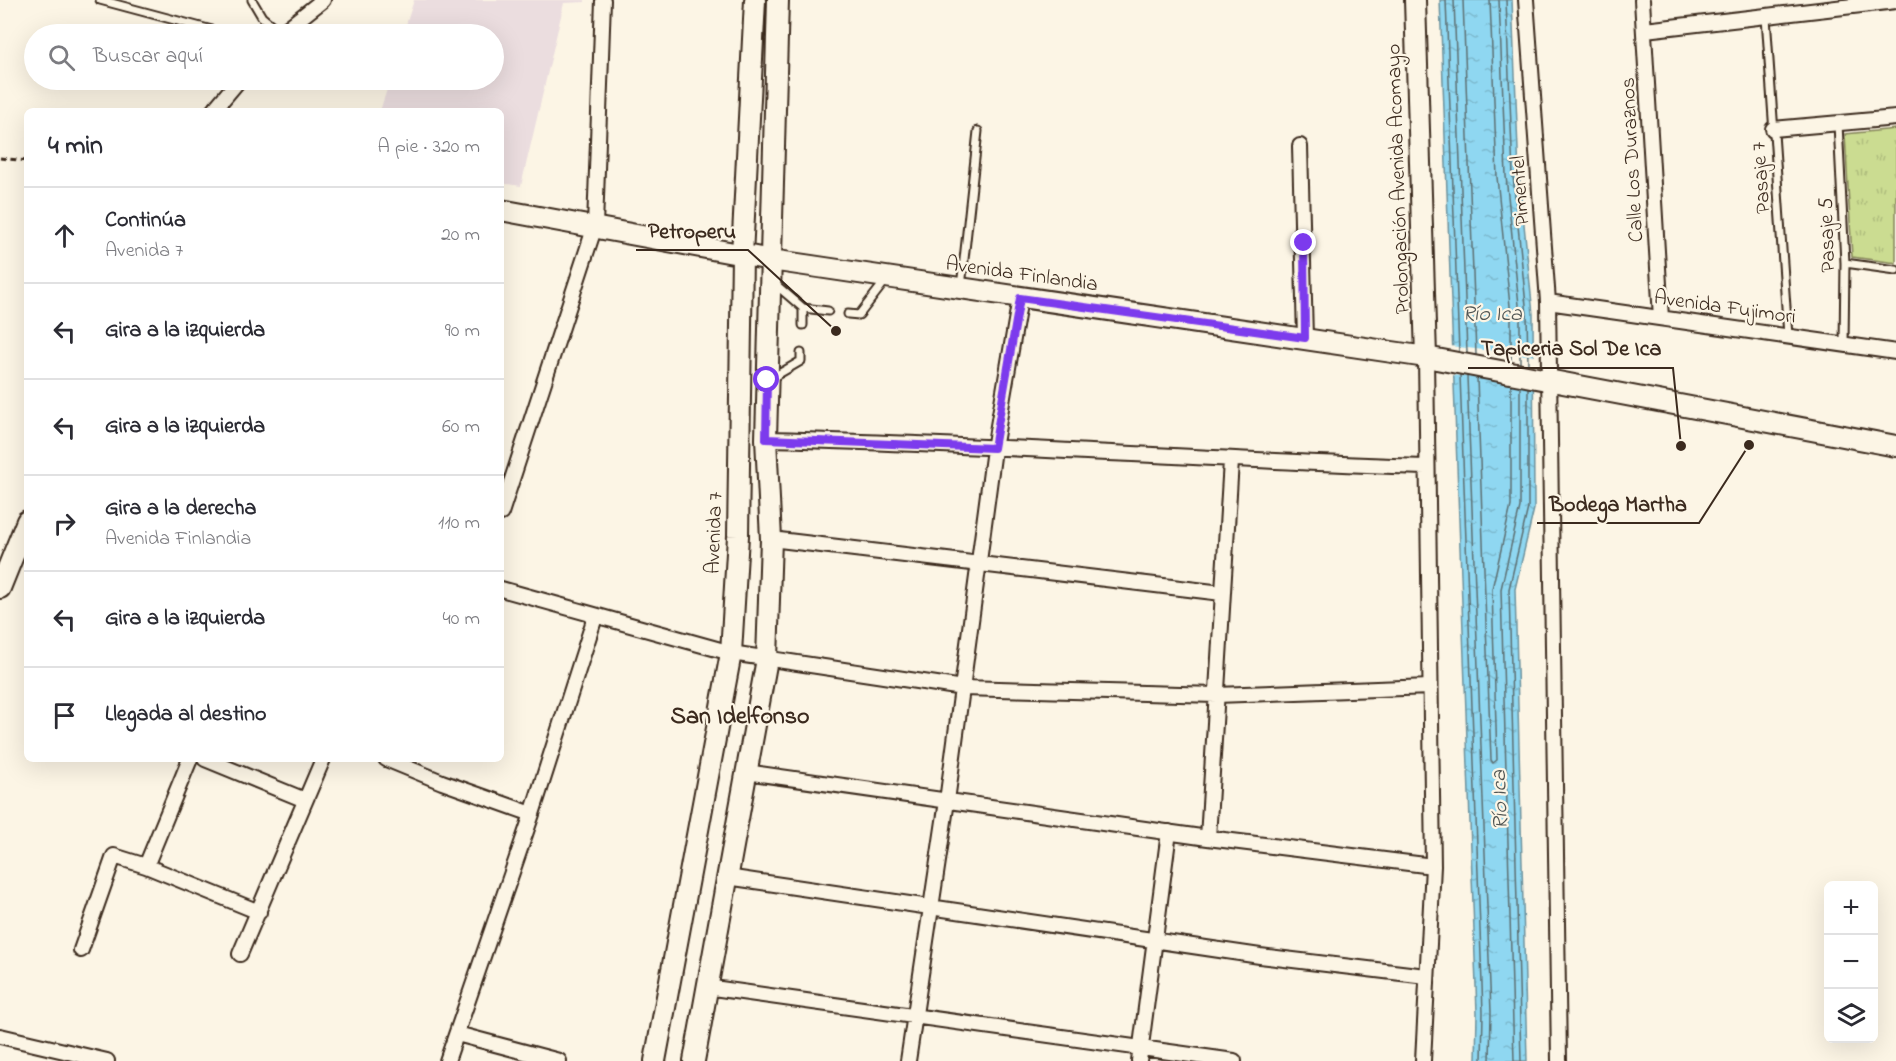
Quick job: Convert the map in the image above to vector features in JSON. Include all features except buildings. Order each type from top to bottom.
[{"type":"street","points":[[293,24],[323,0]]},
{"type":"street","points":[[504,504],[595,226],[603,0]]},
{"type":"street","name":"Avenida 7","points":[[655,1061],[731,653],[738,536],[742,255],[755,0]]},
{"type":"street","points":[[694,1061],[767,659],[771,539],[766,439],[778,0]]},
{"type":"street","name":"Prolongación Avenida Acomayo","points":[[1415,0],[1426,290],[1435,358]]},
{"type":"street","name":"Pimentel","points":[[1526,0],[1548,302],[1544,377],[1558,1061]]},
{"type":"street","name":"Calle Los Duraznos","points":[[1642,0],[1661,318]]},
{"type":"street","points":[[1645,30],[1896,1]]},
{"type":"street","points":[[216,108],[231,90]]},
{"type":"street","points":[[1773,129],[1896,118]]},
{"type":"street","points":[[1300,146],[1305,338]]},
{"type":"street","name":"Avenida Finlandia","points":[[504,211],[771,260],[1435,358],[1896,446]]},
{"type":"street","points":[[908,1061],[963,688],[994,448],[1020,298]]},
{"type":"street","name":"Avenida Fujimori","points":[[1548,302],[1896,352]]},
{"type":"street","points":[[1424,1061],[1426,976],[1433,866],[1425,466],[1435,358]]},
{"type":"street","points":[[766,439],[1231,461],[1425,466]]},
{"type":"street","points":[[1208,837],[1231,461]]},
{"type":"street","points":[[0,588],[24,528]]},
{"type":"street","points":[[771,539],[1222,593]]},
{"type":"street","points":[[504,590],[731,653],[963,688],[1216,695],[1430,687]]},
{"type":"street","points":[[447,1061],[532,814],[595,617]]},
{"type":"street","points":[[146,866],[189,762]]},
{"type":"street","points":[[212,762],[305,800]]},
{"type":"street","points":[[240,954],[321,762]]},
{"type":"street","points":[[393,762],[532,814]]},
{"type":"street","points":[[746,772],[1169,832],[1433,866]]},
{"type":"street","points":[[1140,1054],[1169,832]]},
{"type":"street","points":[[81,950],[112,858],[118,857],[146,866],[259,912]]},
{"type":"street","points":[[727,877],[1426,976]]},
{"type":"street","points":[[706,987],[1140,1054],[1234,1061]]},
{"type":"street","points":[[456,1034],[559,1061]]},
{"type":"street","points":[[0,1036],[107,1061]]},
{"type":"lane","points":[[100,0],[190,24]]},
{"type":"lane","points":[[252,0],[262,17],[270,24]]},
{"type":"lane","name":"Pasaje 7","points":[[1766,17],[1788,336]]},
{"type":"lane","name":"Pasaje 5","points":[[1838,124],[1845,263],[1844,345]]},
{"type":"lane","points":[[961,289],[978,131]]},
{"type":"lane","points":[[1845,263],[1896,270]]},
{"type":"lane","points":[[848,314],[859,315],[888,278]]},
{"type":"lane","points":[[771,280],[803,308],[828,311]]},
{"type":"lane","points":[[803,308],[803,325]]},
{"type":"lane","points":[[767,380],[801,361],[801,353]]},
{"type":"path","points":[[0,158],[24,161]]},
{"type":"shaded area","points":[[414,0],[585,0],[585,2],[564,3],[521,186],[504,183],[504,108],[381,108],[387,90],[504,90],[504,24],[406,24]]},
{"type":"green space","points":[[1896,129],[1896,263],[1852,257],[1845,134]]},
{"type":"water","name":"Río Ica","points":[[1440,0],[1512,0],[1519,175],[1533,314],[1534,509],[1515,589],[1527,1061],[1476,1061],[1477,1013]]},
{"type":"pier","points":[[1450,346],[1536,356],[1535,385],[1451,375]]},
{"type":"place","name":"Petroperu","points":[[836,331]]},
{"type":"place","name":"Bodega Martha","points":[[1749,445]]},
{"type":"place","name":"Tapiceria Sol De Ica","points":[[1681,446]]},
{"type":"district","name":"San Idelfonso","points":[[740,715]]},
{"type":"route","points":[[767,380],[766,439],[890,442],[994,448],[1020,298],[1305,338],[1304,243]]}]
